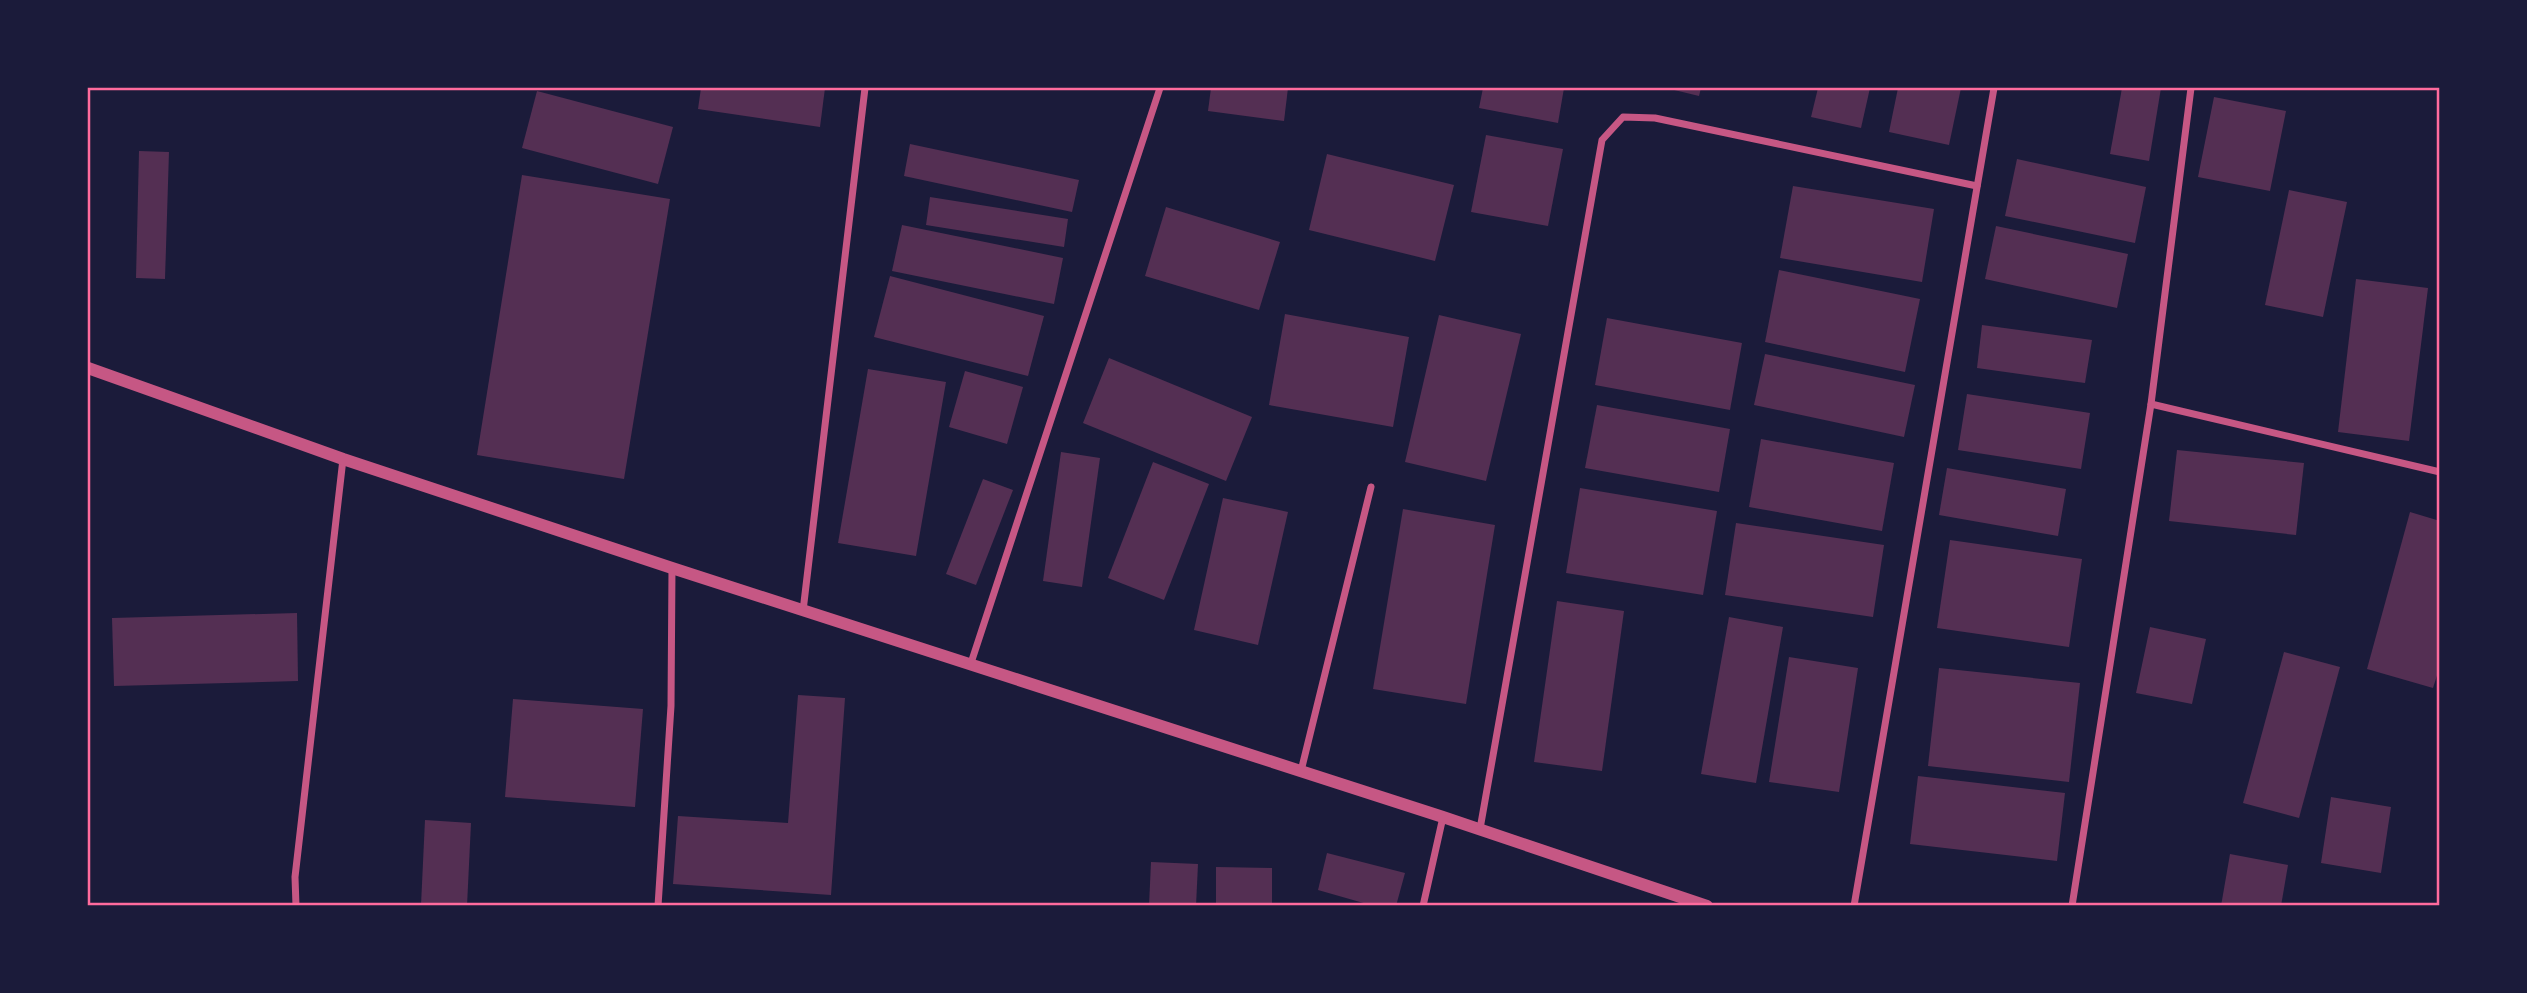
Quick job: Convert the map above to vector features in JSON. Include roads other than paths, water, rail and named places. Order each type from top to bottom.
[{"type":"street","points":[[803,612],[864,116],[865,88]]},
{"type":"street","points":[[971,663],[1160,88]]},
{"type":"street","points":[[1854,905],[1994,88]]},
{"type":"street","points":[[2072,905],[2151,404],[2191,88]]},
{"type":"street","points":[[1479,829],[1602,139],[1623,117],[1655,118],[1977,186]]},
{"type":"street","points":[[88,368],[343,459],[803,612],[971,663],[1707,905]]},
{"type":"street","points":[[2151,404],[2440,472]]},
{"type":"street","points":[[296,905],[295,877],[343,459]]},
{"type":"street","points":[[1301,771],[1371,487]]},
{"type":"street","points":[[658,905],[671,706],[672,568]]},
{"type":"street","points":[[1423,905],[1443,817]]}]
